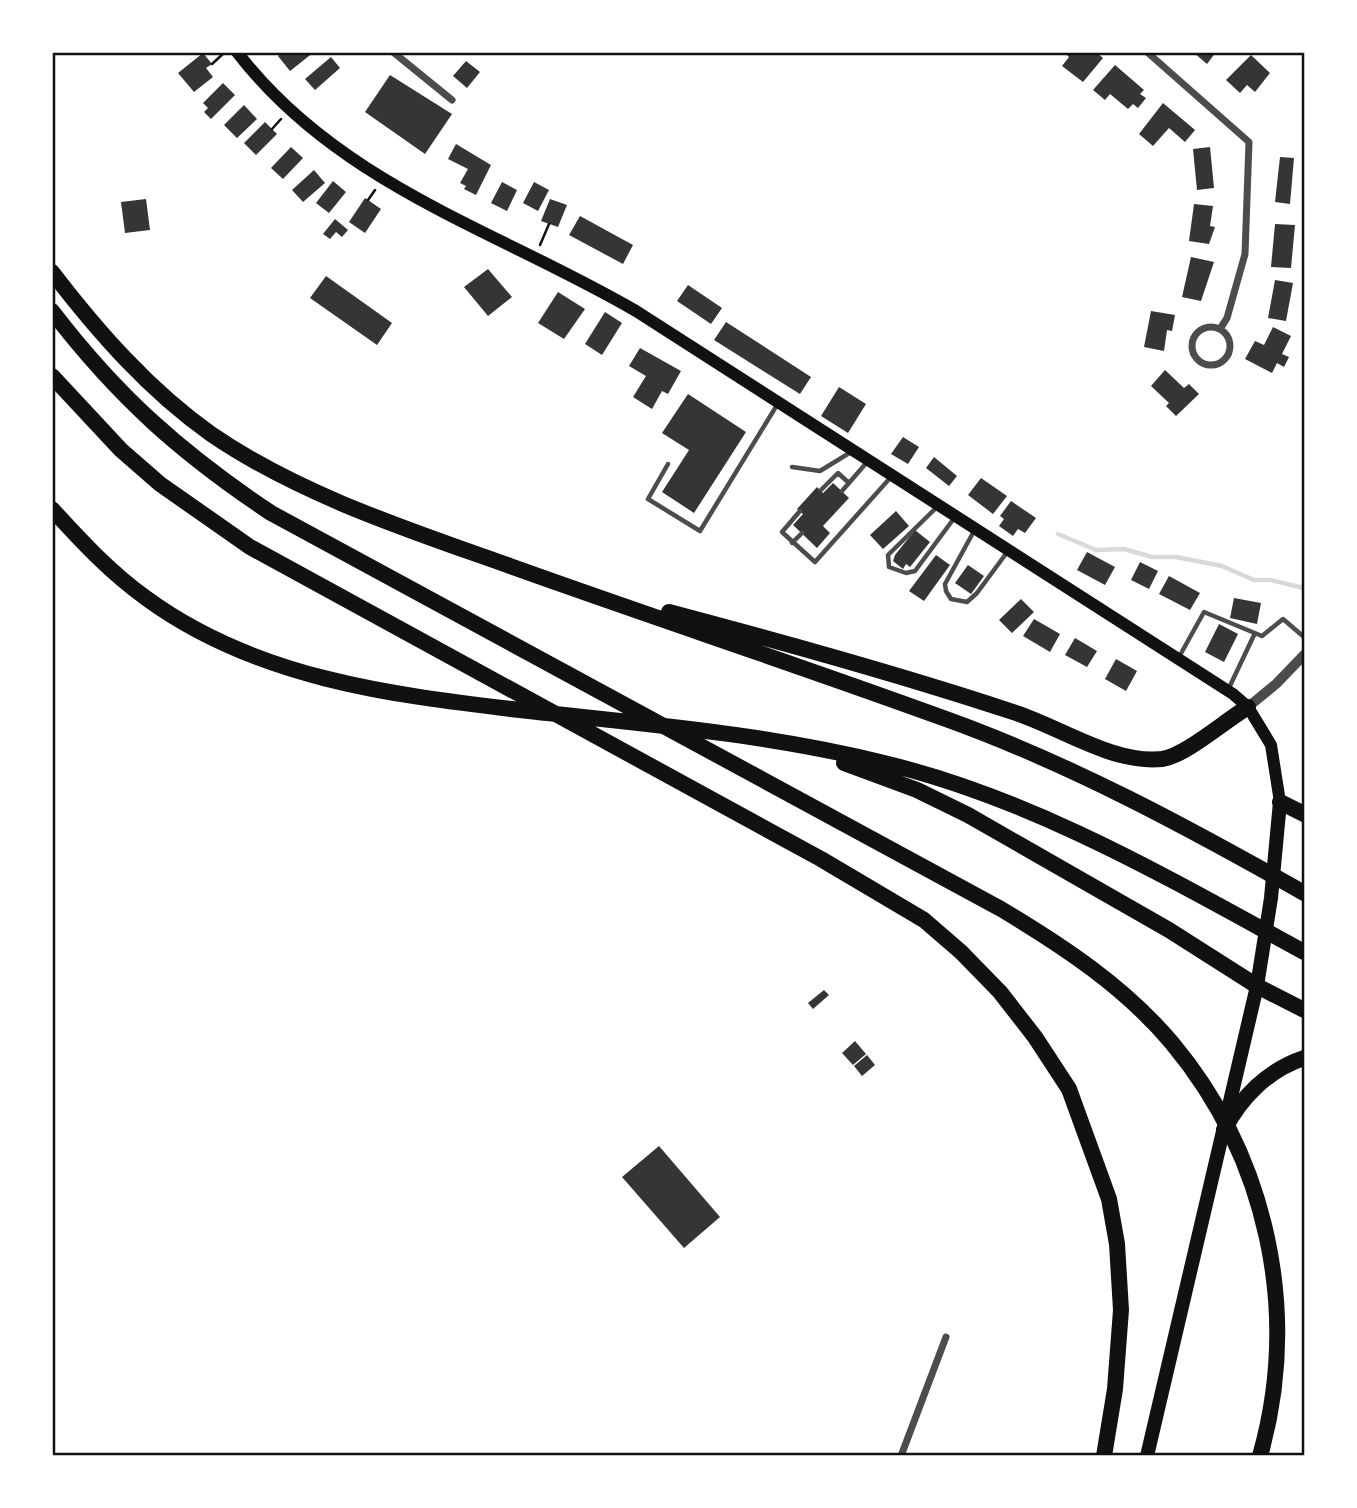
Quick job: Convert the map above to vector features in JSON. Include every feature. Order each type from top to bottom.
[{"type":"highway","points":[[52,272],[88,319],[169,401],[212,434],[258,463],[369,514],[1004,741],[1224,847],[1304,893]]},
{"type":"highway","points":[[52,311],[112,384],[149,421],[228,484],[313,538],[846,825],[1055,941],[1114,986],[1170,1041],[1197,1076],[1231,1130],[1260,1206],[1270,1247],[1277,1305],[1275,1374],[1260,1455]]},
{"type":"highway","points":[[52,376],[121,450],[205,517],[293,573],[694,789],[924,920],[1000,992],[1035,1037],[1069,1090],[1109,1199],[1117,1244],[1121,1310],[1115,1389],[1104,1455]]},
{"type":"highway","points":[[52,509],[107,565],[145,598],[184,622],[264,661],[323,679],[444,701],[772,740],[881,762],[954,781],[1021,807],[1200,895],[1304,952]]},
{"type":"highway","points":[[545,579],[836,656],[1019,714],[1129,757],[1160,759],[1179,754],[1248,707]]},
{"type":"highway","points":[[772,740],[870,772],[968,815],[1169,930],[1257,986],[1304,1010]]},
{"type":"highway","points":[[1147,1455],[1257,986],[1271,898],[1280,802],[1304,814]]},
{"type":"highway","points":[[1221,1136],[1236,1107],[1261,1082],[1304,1058]]},
{"type":"main road","points":[[237,52],[299,120],[370,173],[592,285],[1228,690],[1248,707],[1271,745],[1280,802]]},
{"type":"street","points":[[393,52],[452,100]]},
{"type":"street","points":[[1147,52],[1249,142],[1245,254],[1227,318],[1220,329]]},
{"type":"street","points":[[1202,329],[1220,329],[1229,339],[1226,358],[1216,365],[1203,364],[1194,355],[1194,337],[1202,329]]},
{"type":"street","points":[[1248,707],[1276,684],[1304,655]]},
{"type":"street","points":[[901,1455],[946,1337]]},
{"type":"lane","points":[[668,464],[648,499],[700,531],[778,403]]},
{"type":"lane","points":[[792,467],[820,471],[852,451]]},
{"type":"lane","points":[[842,491],[869,460]]},
{"type":"lane","points":[[821,491],[838,473],[849,483]]},
{"type":"lane","points":[[800,511],[782,532],[815,562],[891,476]]},
{"type":"lane","points":[[937,506],[888,555],[888,567],[906,573],[915,570],[955,517]]},
{"type":"lane","points":[[974,530],[946,583],[946,591],[951,599],[967,602],[977,593],[1007,551]]},
{"type":"lane","points":[[792,543],[802,533]]},
{"type":"lane","points":[[1178,659],[1204,612],[1262,636],[1283,618],[1304,637]]},
{"type":"lane","points":[[1228,690],[1255,633]]},
{"type":"path","points":[[212,64],[224,53]]},
{"type":"path","points":[[272,129],[281,120]]},
{"type":"path","points":[[368,200],[375,190]]},
{"type":"path","points":[[540,245],[549,224]]},
{"type":"building","points":[[282,52],[314,52],[290,71],[278,56]]},
{"type":"building","points":[[1064,52],[1096,52],[1103,58],[1083,82],[1062,66],[1069,57]]},
{"type":"building","points":[[1193,52],[1216,52],[1207,64]]},
{"type":"building","points":[[203,53],[212,64],[206,68],[213,77],[194,92],[178,73]]},
{"type":"building","points":[[1251,55],[1270,73],[1255,92],[1247,85],[1240,93],[1226,80]]},
{"type":"building","points":[[331,57],[340,68],[315,90],[305,79]]},
{"type":"building","points":[[466,61],[480,72],[467,88],[453,76]]},
{"type":"building","points":[[1115,65],[1144,90],[1140,94],[1146,98],[1138,108],[1133,104],[1128,109],[1110,94],[1105,100],[1093,90]]},
{"type":"building","points":[[390,75],[452,114],[425,154],[365,112]]},
{"type":"building","points":[[223,83],[235,95],[211,119],[204,112],[208,108],[203,103]]},
{"type":"building","points":[[1163,103],[1195,130],[1185,142],[1169,128],[1153,146],[1139,134]]},
{"type":"building","points":[[244,105],[257,119],[237,138],[224,125]]},
{"type":"building","points":[[265,122],[277,134],[256,155],[244,143]]},
{"type":"building","points":[[456,144],[491,165],[476,195],[464,189],[466,186],[460,183],[468,169],[448,159]]},
{"type":"building","points":[[291,147],[303,158],[283,179],[271,168]]},
{"type":"building","points":[[1210,147],[1214,188],[1197,190],[1193,149]]},
{"type":"building","points":[[1280,157],[1294,158],[1290,204],[1275,202]]},
{"type":"building","points":[[314,170],[325,183],[303,202],[292,190]]},
{"type":"building","points":[[333,181],[346,192],[329,213],[316,203]]},
{"type":"building","points":[[502,182],[517,190],[507,211],[491,203]]},
{"type":"building","points":[[534,182],[549,190],[538,211],[523,203]]},
{"type":"building","points":[[365,198],[381,209],[365,233],[349,222]]},
{"type":"building","points":[[146,199],[150,230],[125,233],[121,202]]},
{"type":"building","points":[[550,199],[567,205],[558,227],[541,221]]},
{"type":"building","points":[[1194,204],[1213,206],[1210,226],[1215,227],[1209,244],[1189,241]]},
{"type":"building","points":[[580,216],[633,245],[623,264],[569,235]]},
{"type":"building","points":[[335,219],[348,230],[342,237],[336,232],[330,239],[323,234]]},
{"type":"building","points":[[1275,224],[1295,225],[1291,268],[1271,267]]},
{"type":"building","points":[[1191,257],[1214,262],[1201,301],[1182,297]]},
{"type":"building","points":[[488,269],[512,297],[488,316],[464,287]]},
{"type":"building","points":[[326,276],[392,323],[377,345],[310,298]]},
{"type":"building","points":[[1275,280],[1293,283],[1286,321],[1268,318]]},
{"type":"building","points":[[688,285],[722,308],[711,324],[677,301]]},
{"type":"building","points":[[558,292],[585,309],[564,339],[538,323]]},
{"type":"building","points":[[1151,311],[1175,315],[1172,331],[1167,330],[1164,351],[1144,347]]},
{"type":"building","points":[[605,312],[622,323],[602,355],[585,344]]},
{"type":"building","points":[[726,322],[811,377],[800,394],[714,340]]},
{"type":"building","points":[[1273,327],[1291,336],[1282,354],[1289,357],[1284,367],[1277,363],[1272,373],[1245,359],[1255,341],[1264,345]]},
{"type":"building","points":[[640,348],[681,371],[668,394],[662,391],[652,409],[633,397],[646,376],[629,366]]},
{"type":"building","points":[[1165,370],[1184,388],[1189,384],[1199,394],[1176,416],[1166,406],[1169,403],[1151,386]]},
{"type":"building","points":[[839,387],[866,404],[848,433],[821,416]]},
{"type":"building","points":[[688,394],[746,432],[694,513],[662,492],[689,450],[662,433]]},
{"type":"building","points":[[903,437],[919,447],[908,464],[891,454]]},
{"type":"building","points":[[934,457],[957,476],[949,486],[926,468]]},
{"type":"building","points":[[981,478],[1007,496],[993,514],[968,495]]},
{"type":"building","points":[[833,483],[849,498],[823,526],[830,533],[817,548],[793,525],[803,514],[797,509],[817,487],[823,493]]},
{"type":"building","points":[[1011,501],[1036,518],[1025,533],[1018,529],[1013,536],[999,526],[1004,519],[1000,516]]},
{"type":"building","points":[[896,511],[909,526],[883,549],[870,535]]},
{"type":"building","points":[[915,530],[930,542],[910,567],[906,564],[903,569],[893,561]]},
{"type":"building","points":[[1087,552],[1115,567],[1105,585],[1077,570]]},
{"type":"building","points":[[936,555],[950,565],[924,601],[909,591]]},
{"type":"building","points":[[1140,562],[1158,571],[1149,589],[1131,580]]},
{"type":"building","points":[[968,565],[984,576],[971,594],[955,583]]},
{"type":"building","points":[[1169,576],[1200,593],[1190,610],[1159,594]]},
{"type":"building","points":[[1234,598],[1261,603],[1257,624],[1230,618]]},
{"type":"building","points":[[1021,599],[1034,612],[1012,633],[999,620]]},
{"type":"building","points":[[1034,619],[1060,634],[1050,652],[1023,636]]},
{"type":"building","points":[[1219,624],[1238,634],[1224,662],[1205,652]]},
{"type":"building","points":[[1075,638],[1097,651],[1087,667],[1065,655]]},
{"type":"building","points":[[1116,659],[1137,671],[1126,691],[1105,679]]},
{"type":"building","points":[[824,990],[829,995],[813,1009],[808,1003]]},
{"type":"building","points":[[855,1041],[866,1054],[853,1065],[842,1053]]},
{"type":"building","points":[[867,1055],[875,1065],[862,1076],[854,1066]]},
{"type":"building","points":[[659,1146],[720,1217],[684,1248],[622,1177]]},
{"type":"waterway","points":[[1058,534],[1096,550],[1124,549],[1152,557],[1176,557],[1222,566],[1254,580],[1270,580],[1304,588]]}]
